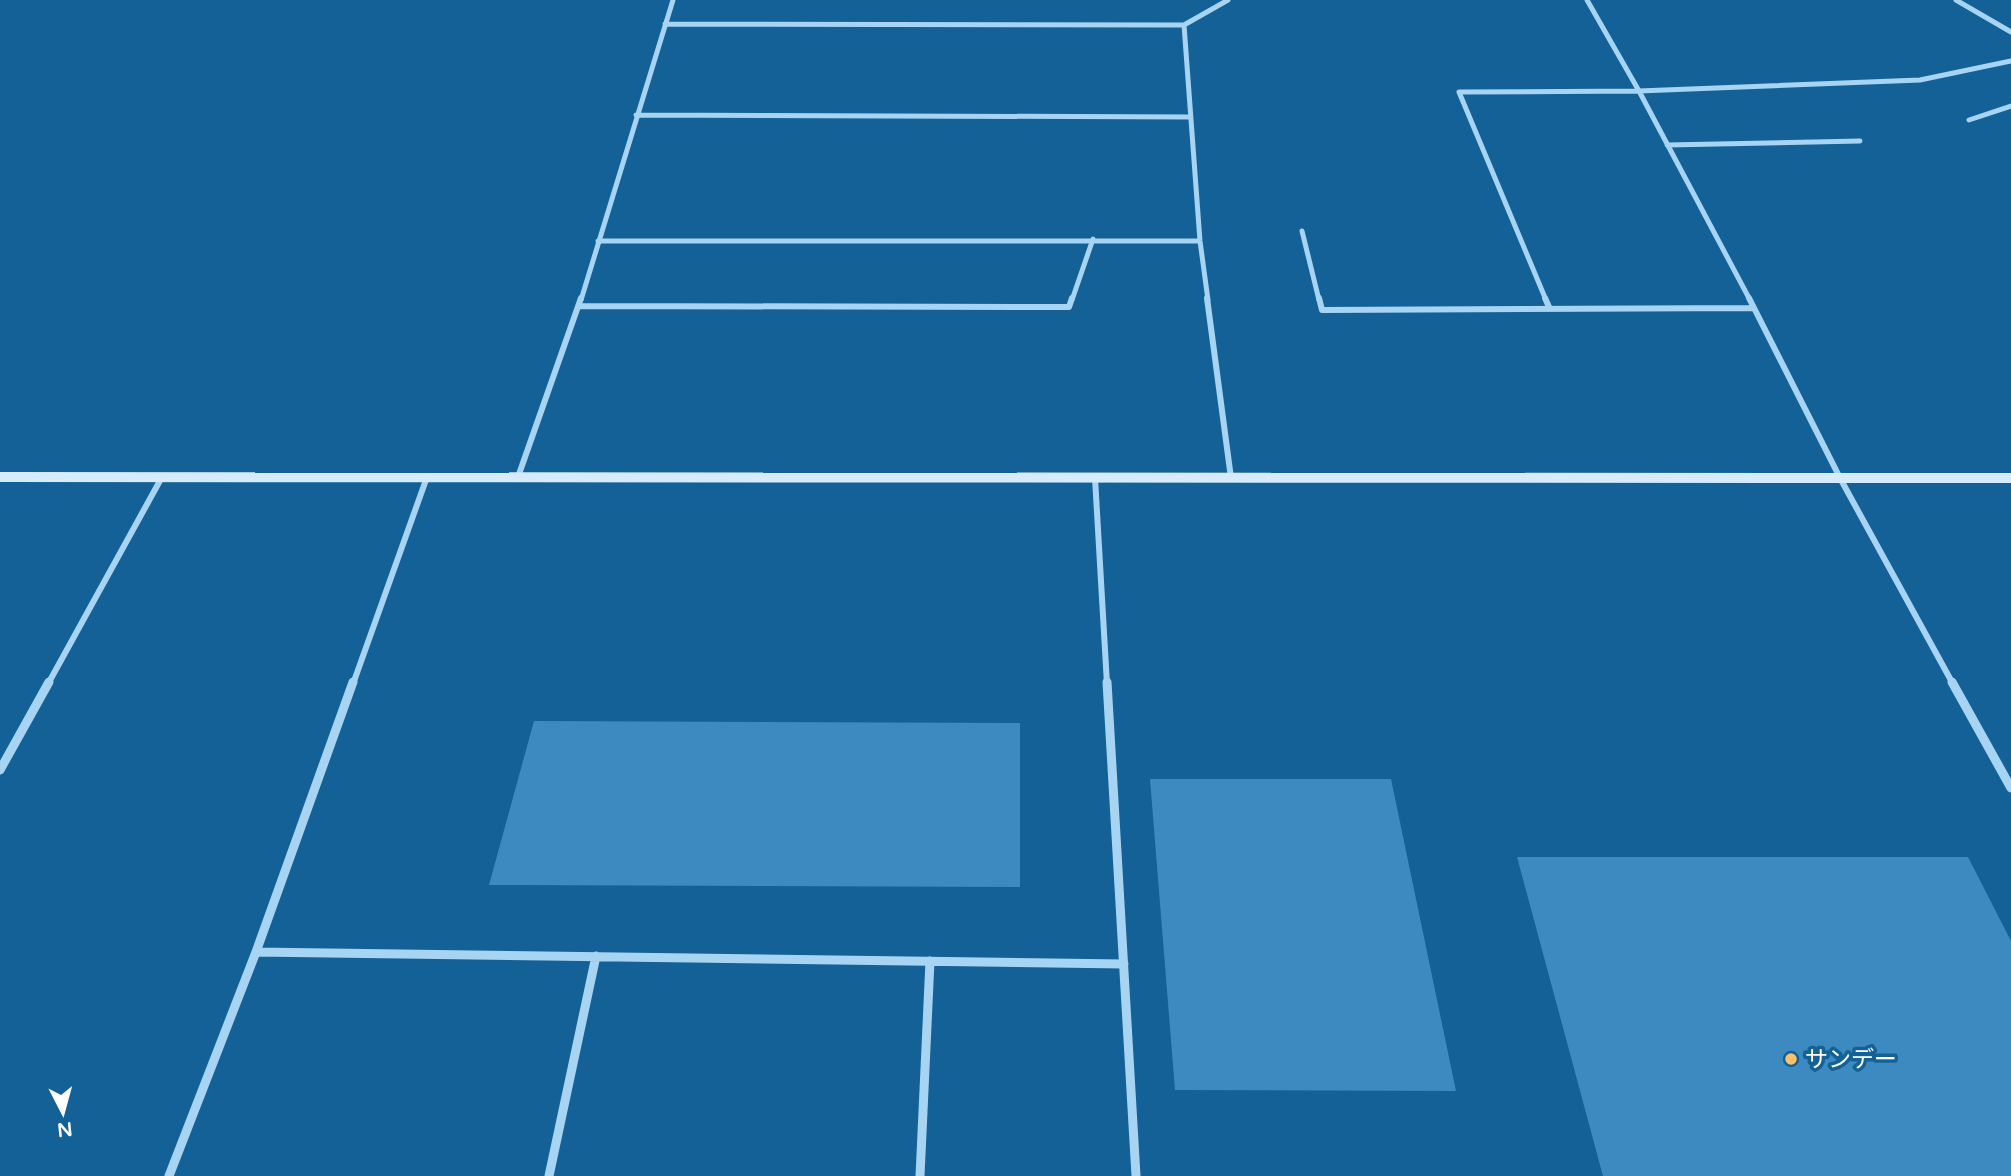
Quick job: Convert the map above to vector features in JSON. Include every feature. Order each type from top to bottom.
[{"type":"street","points":[[518,477],[579,306],[673,0]]},
{"type":"street","points":[[665,24],[1184,25],[1228,0]]},
{"type":"street","points":[[1587,0],[1639,91],[1754,308],[1840,478],[2011,788]]},
{"type":"street","points":[[1956,0],[2011,32]]},
{"type":"street","points":[[1184,25],[1200,241],[1231,478]]},
{"type":"street","points":[[1549,307],[1459,92],[1639,91],[1920,80],[2011,61]]},
{"type":"street","points":[[1969,120],[2011,106]]},
{"type":"street","points":[[636,115],[1190,117]]},
{"type":"street","points":[[1667,145],[1860,141]]},
{"type":"street","points":[[1303,231],[1322,310],[1754,308]]},
{"type":"street","points":[[579,306],[1069,307],[1093,239]]},
{"type":"street","points":[[598,240],[1200,241]]},
{"type":"street","points":[[0,477],[2011,478]]},
{"type":"street","points":[[0,769],[162,477]]},
{"type":"street","points":[[169,1176],[256,951],[427,477]]},
{"type":"street","points":[[1095,478],[1136,1176]]},
{"type":"street","points":[[256,951],[1124,964]]},
{"type":"street","points":[[549,1176],[596,956]]},
{"type":"street","points":[[920,1176],[930,961]]},
{"type":"building","points":[[534,721],[1020,723],[1020,887],[489,885]]},
{"type":"building","points":[[1150,779],[1391,779],[1456,1091],[1175,1090]]},
{"type":"building","name":"サンデー","points":[[1517,857],[1968,857],[2011,941],[2011,1176],[1603,1176]]},
{"type":"place","name":"サンデー","points":[[1791,1059]]}]
